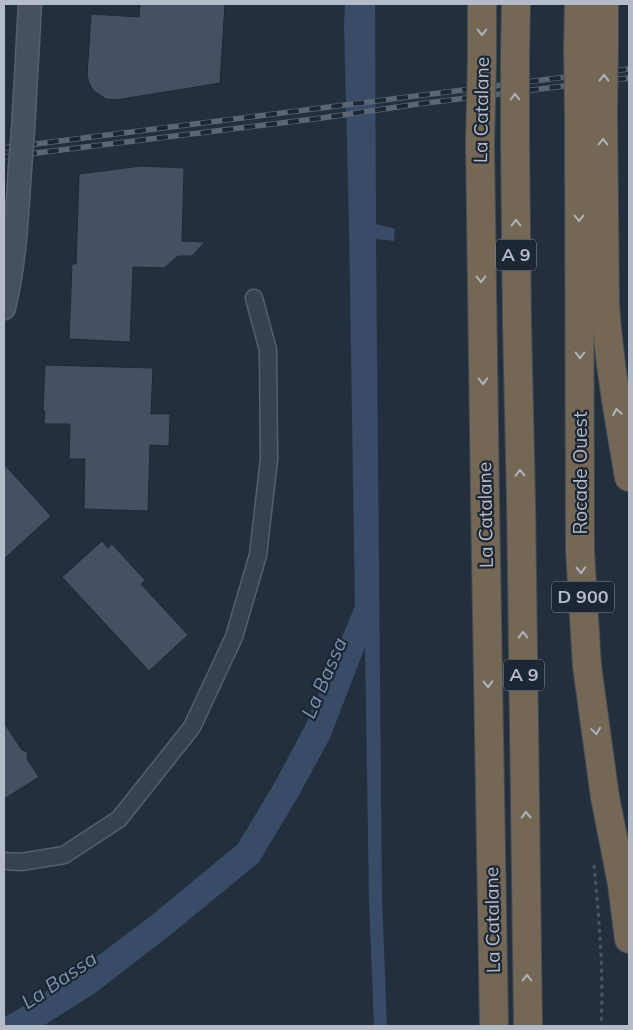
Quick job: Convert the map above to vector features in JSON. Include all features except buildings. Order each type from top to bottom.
[{"type":"highway","name":"La Catalane","points":[[482,4],[480,195],[494,1026]]},
{"type":"highway","name":"La Catalane","points":[[516,4],[516,324],[521,520],[528,1026]]},
{"type":"highway","name":"Rocade Ouest","points":[[579,4],[591,47],[593,305],[579,436],[580,551],[587,666],[629,939]]},
{"type":"highway","name":"Rocade Ouest","points":[[591,47],[604,4]]},
{"type":"highway","name":"Rocade Ouest","points":[[593,305],[607,335],[615,397],[629,477]]},
{"type":"street","points":[[4,308],[12,266],[16,230],[30,4]]},
{"type":"street","points":[[4,861],[21,862],[64,855],[119,819],[192,727],[234,636],[258,555],[269,459],[268,350],[254,298]]},
{"type":"path","points":[[593,857],[600,927],[601,1026]]},
{"type":"water","points":[[345,4],[375,4],[376,224],[395,229],[394,241],[376,239],[382,899],[387,1026],[374,1026],[369,900],[365,647],[330,738],[259,862],[169,936],[95,993],[43,1026],[4,1026],[4,1017],[79,970],[152,915],[238,844],[275,782],[305,726],[355,606]]},
{"type":"railway","points":[[4,148],[629,69]]},
{"type":"railway","points":[[4,157],[629,78]]},
{"type":"water label","name":"La Bassa","points":[[324,678]]},
{"type":"water label","name":"La Bassa","points":[[59,980]]}]
